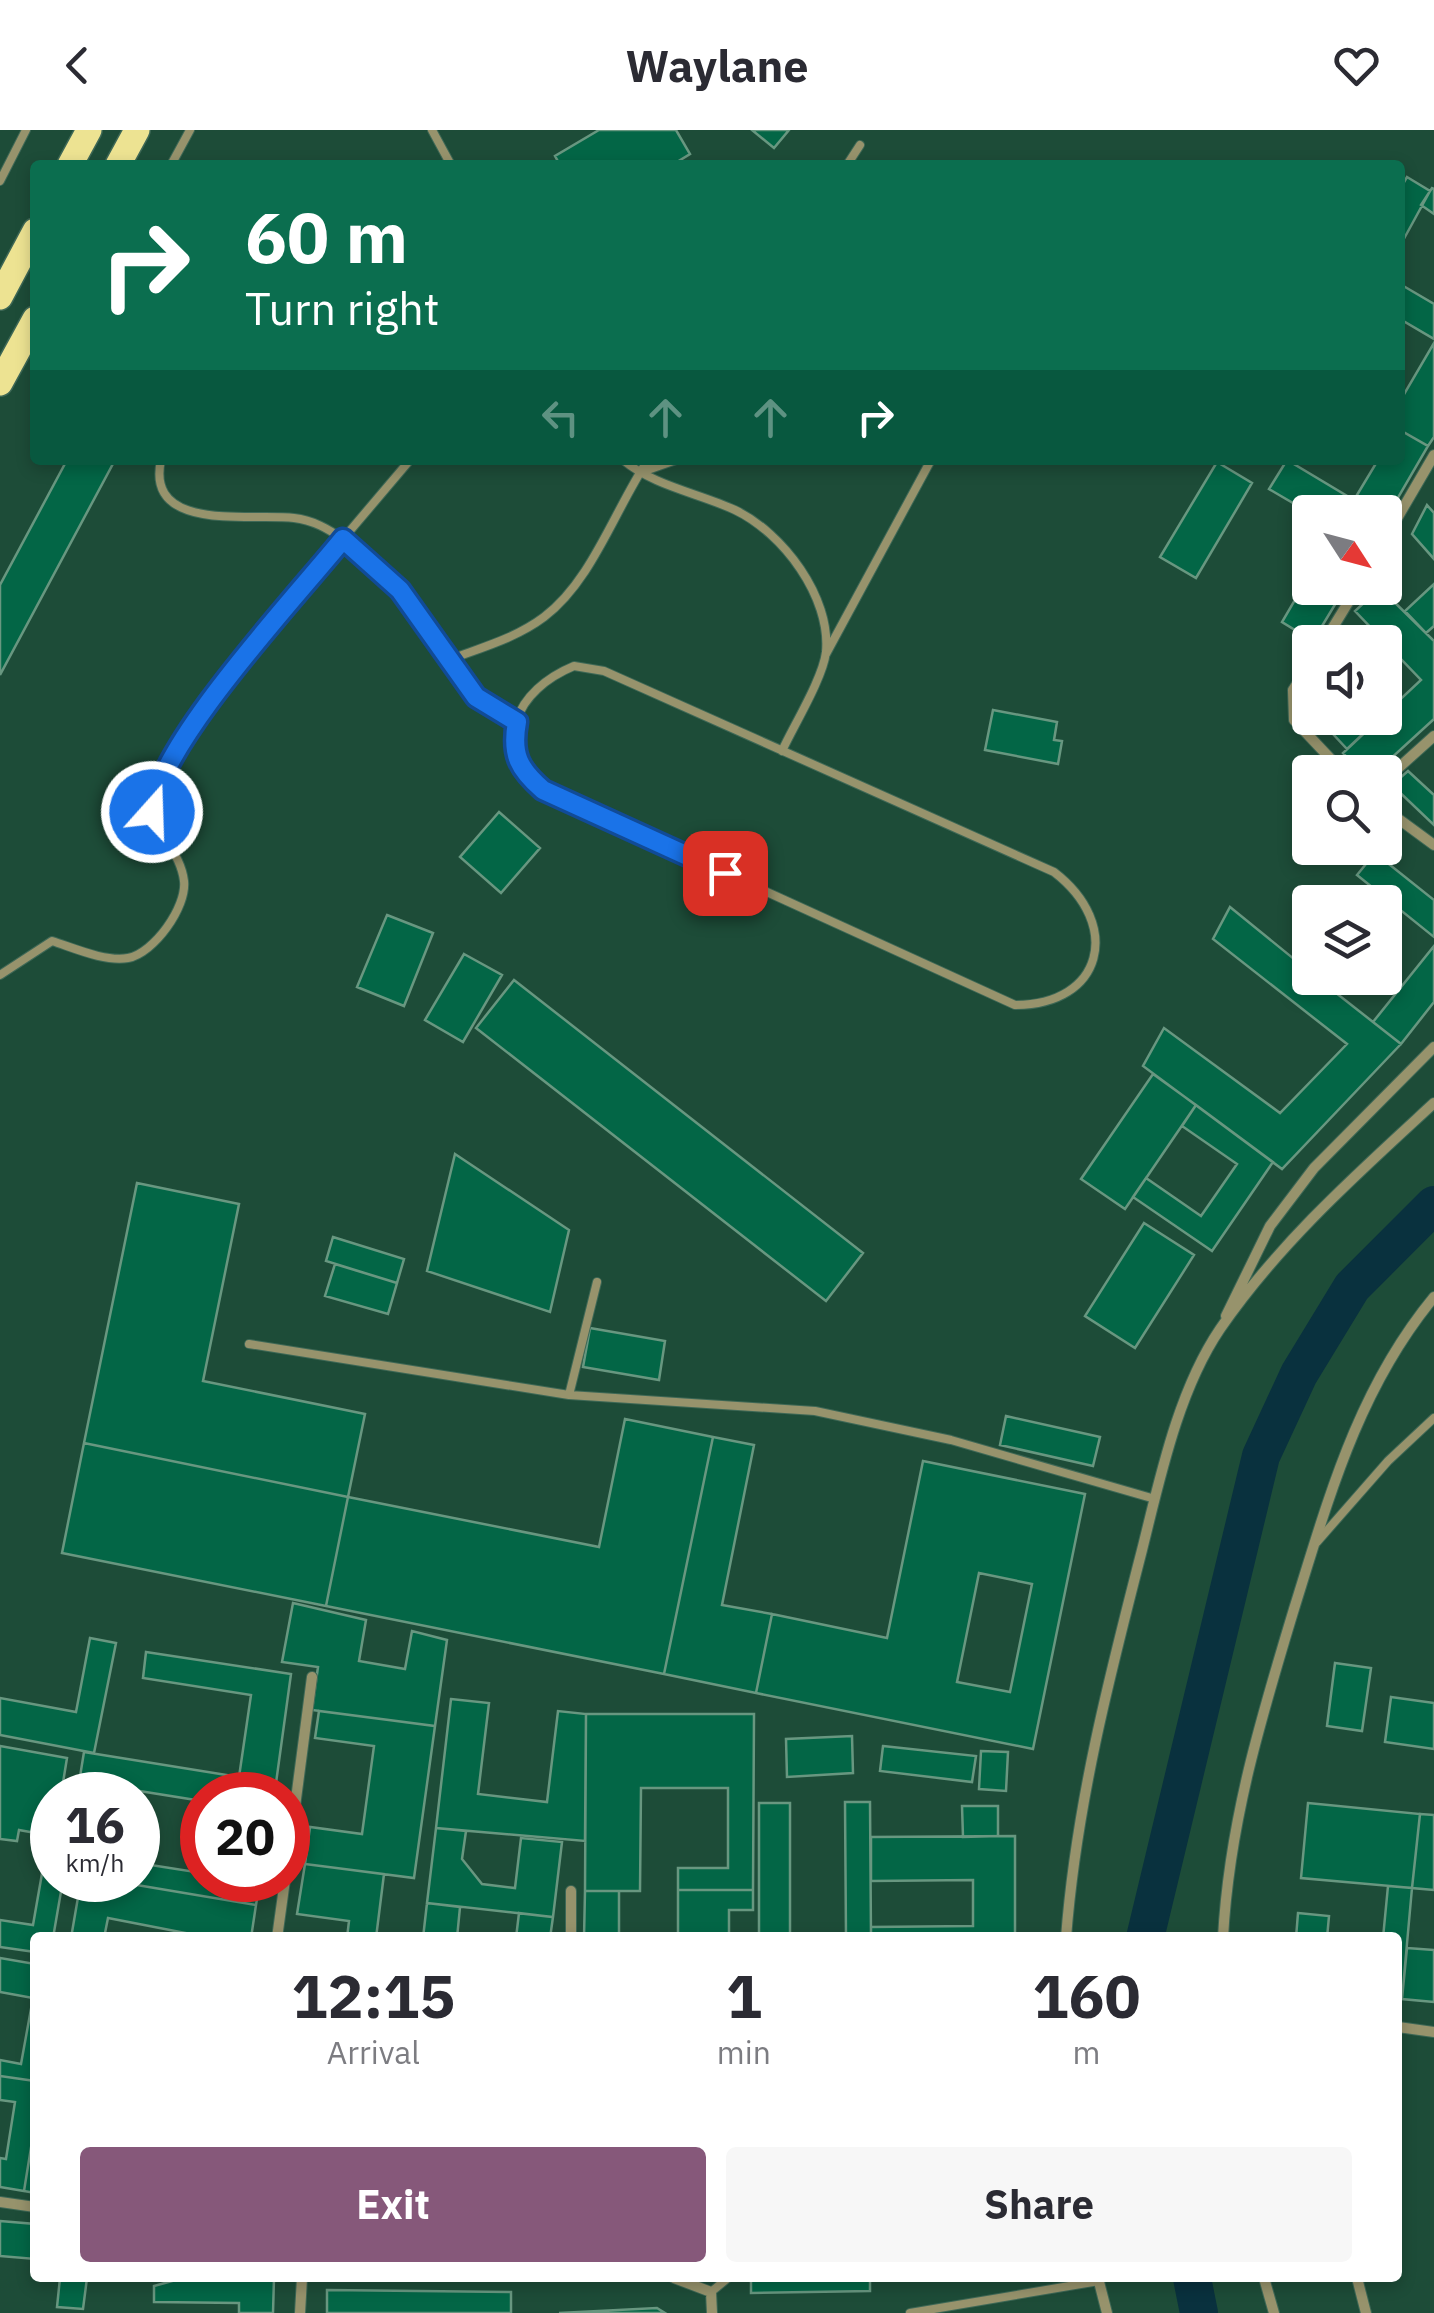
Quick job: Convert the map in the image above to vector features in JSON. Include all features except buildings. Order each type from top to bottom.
[{"type":"main road","points":[[73,160],[89,130]]},
{"type":"main road","points":[[121,160],[137,130]]},
{"type":"main road","points":[[0,297],[30,240]]},
{"type":"main road","points":[[0,383],[30,327]]},
{"type":"street","points":[[1402,510],[1434,454]]},
{"type":"street","points":[[1308,735],[1327,755]]},
{"type":"street","points":[[1402,765],[1434,736]]},
{"type":"street","points":[[1402,821],[1434,845]]},
{"type":"street","points":[[1067,1932],[1098,1722],[1155,1499],[1189,1393],[1270,1226],[1314,1168],[1434,1047]]},
{"type":"street","points":[[1219,1330],[1326,1203],[1434,1103]]},
{"type":"street","points":[[1224,1932],[1234,1828],[1250,1754],[1347,1441],[1406,1330],[1434,1297]]},
{"type":"street","points":[[300,1772],[312,1677]]},
{"type":"street","points":[[571,1891],[571,1932]]},
{"type":"street","points":[[278,1932],[282,1902]]},
{"type":"street","points":[[1402,2028],[1434,2032]]},
{"type":"street","points":[[0,2202],[30,2206]]},
{"type":"street","points":[[300,2313],[302,2282]]},
{"type":"street","points":[[685,2282],[711,2292],[712,2313]]},
{"type":"street","points":[[1100,2282],[1107,2313]]},
{"type":"street","points":[[1265,2282],[1274,2313]]},
{"type":"street","points":[[1359,2282],[1366,2313]]},
{"type":"lane","points":[[0,181],[26,130]]},
{"type":"lane","points":[[174,160],[190,130]]},
{"type":"lane","points":[[432,130],[448,160]]},
{"type":"lane","points":[[850,160],[860,145]]},
{"type":"lane","points":[[161,465],[165,494],[189,513],[298,518],[343,539],[400,590],[476,697],[517,722]]},
{"type":"lane","points":[[0,975],[52,941],[126,958],[138,954],[165,930],[185,885],[180,862],[152,812],[166,769],[197,721],[406,465]]},
{"type":"lane","points":[[629,465],[639,473],[738,512],[778,540],[822,612],[826,654]]},
{"type":"lane","points":[[451,659],[512,637],[547,615],[581,573],[645,465]]},
{"type":"lane","points":[[639,473],[662,465]]},
{"type":"lane","points":[[782,751],[826,654],[928,465]]},
{"type":"lane","points":[[574,666],[604,671],[782,751],[1054,872],[1078,890],[1094,916],[1098,942],[1088,969],[1068,993],[1043,1005],[1015,1005],[543,790],[521,771],[512,747],[517,722],[538,686],[574,666]]},
{"type":"lane","points":[[569,1395],[597,1282]]},
{"type":"lane","points":[[249,1344],[569,1395],[814,1411],[951,1440],[1155,1499]]},
{"type":"lane","points":[[1314,1546],[1388,1461],[1434,1418]]},
{"type":"lane","points":[[711,2292],[723,2282]]},
{"type":"lane","points":[[910,2313],[1082,2282]]},
{"type":"waterway","points":[[1146,1932],[1261,1456],[1299,1374],[1352,1287],[1434,1205]]},
{"type":"waterway","points":[[1193,2282],[1199,2313]]},
{"type":"route","points":[[152,812],[153,798],[166,769],[197,721],[343,539],[400,590],[476,697],[517,722],[512,747],[521,771],[543,790],[725,873]]}]
